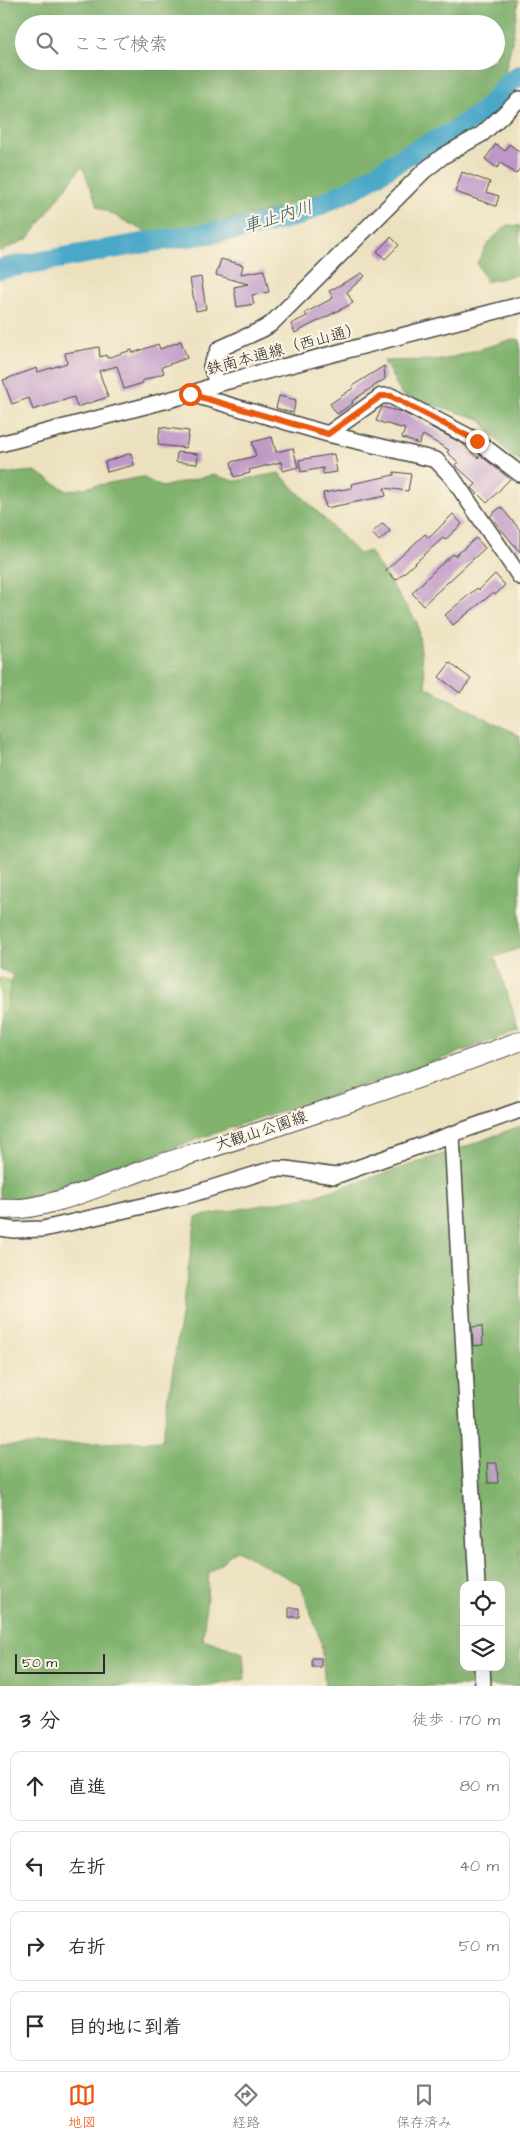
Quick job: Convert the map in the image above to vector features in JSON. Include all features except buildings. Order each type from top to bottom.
[{"type":"main road","name":"大観山公園線","points":[[0,1210],[39,1206],[273,1128],[520,1041]]},
{"type":"street","points":[[217,384],[211,366],[219,349],[271,324],[424,171],[443,156],[482,134],[520,99]]},
{"type":"street","name":"鉄南本通線（西山通）","points":[[1,441],[190,394],[217,384],[520,305]]},
{"type":"street","points":[[190,394],[328,434],[436,460],[452,477],[520,578]]},
{"type":"street","points":[[328,434],[381,396],[391,396],[477,441],[520,474]]},
{"type":"street","points":[[0,1228],[14,1230],[43,1228],[186,1196],[273,1169],[335,1176],[452,1136],[520,1110]]},
{"type":"street","points":[[452,1136],[478,1581]]},
{"type":"street","points":[[482,1671],[483,1686]]},
{"type":"green space","points":[[0,0],[518,0],[512,42],[504,76],[483,104],[460,122],[408,146],[332,190],[274,210],[154,236],[98,207],[82,166],[29,238],[0,252]]},
{"type":"green space","points":[[507,225],[520,226],[520,274],[486,282],[477,263],[489,242]]},
{"type":"green space","points":[[513,339],[520,340],[520,462],[508,453],[480,419],[402,395],[384,361],[443,360]]},
{"type":"green space","points":[[35,471],[67,491],[142,477],[162,487],[213,475],[235,481],[279,473],[359,554],[369,551],[417,622],[426,687],[520,736],[520,948],[495,957],[519,1030],[401,1074],[261,1117],[34,1197],[10,1200],[0,1197],[0,1015],[5,1013],[13,975],[0,969],[0,474]]},
{"type":"green space","points":[[0,978],[36,989],[28,1004],[0,1016]]},
{"type":"green space","points":[[520,1126],[520,1686],[325,1686],[321,1642],[301,1585],[236,1550],[209,1573],[203,1639],[243,1653],[245,1679],[210,1686],[0,1686],[0,1446],[162,1441],[196,1217],[318,1195],[462,1148]]},
{"type":"waterway","name":"車止内川","points":[[0,269],[155,241],[247,228],[299,215],[357,187],[411,153],[453,132],[485,110],[511,81],[520,75]]},
{"type":"route","points":[[190,394],[328,434],[385,395],[391,396],[477,441]]}]
